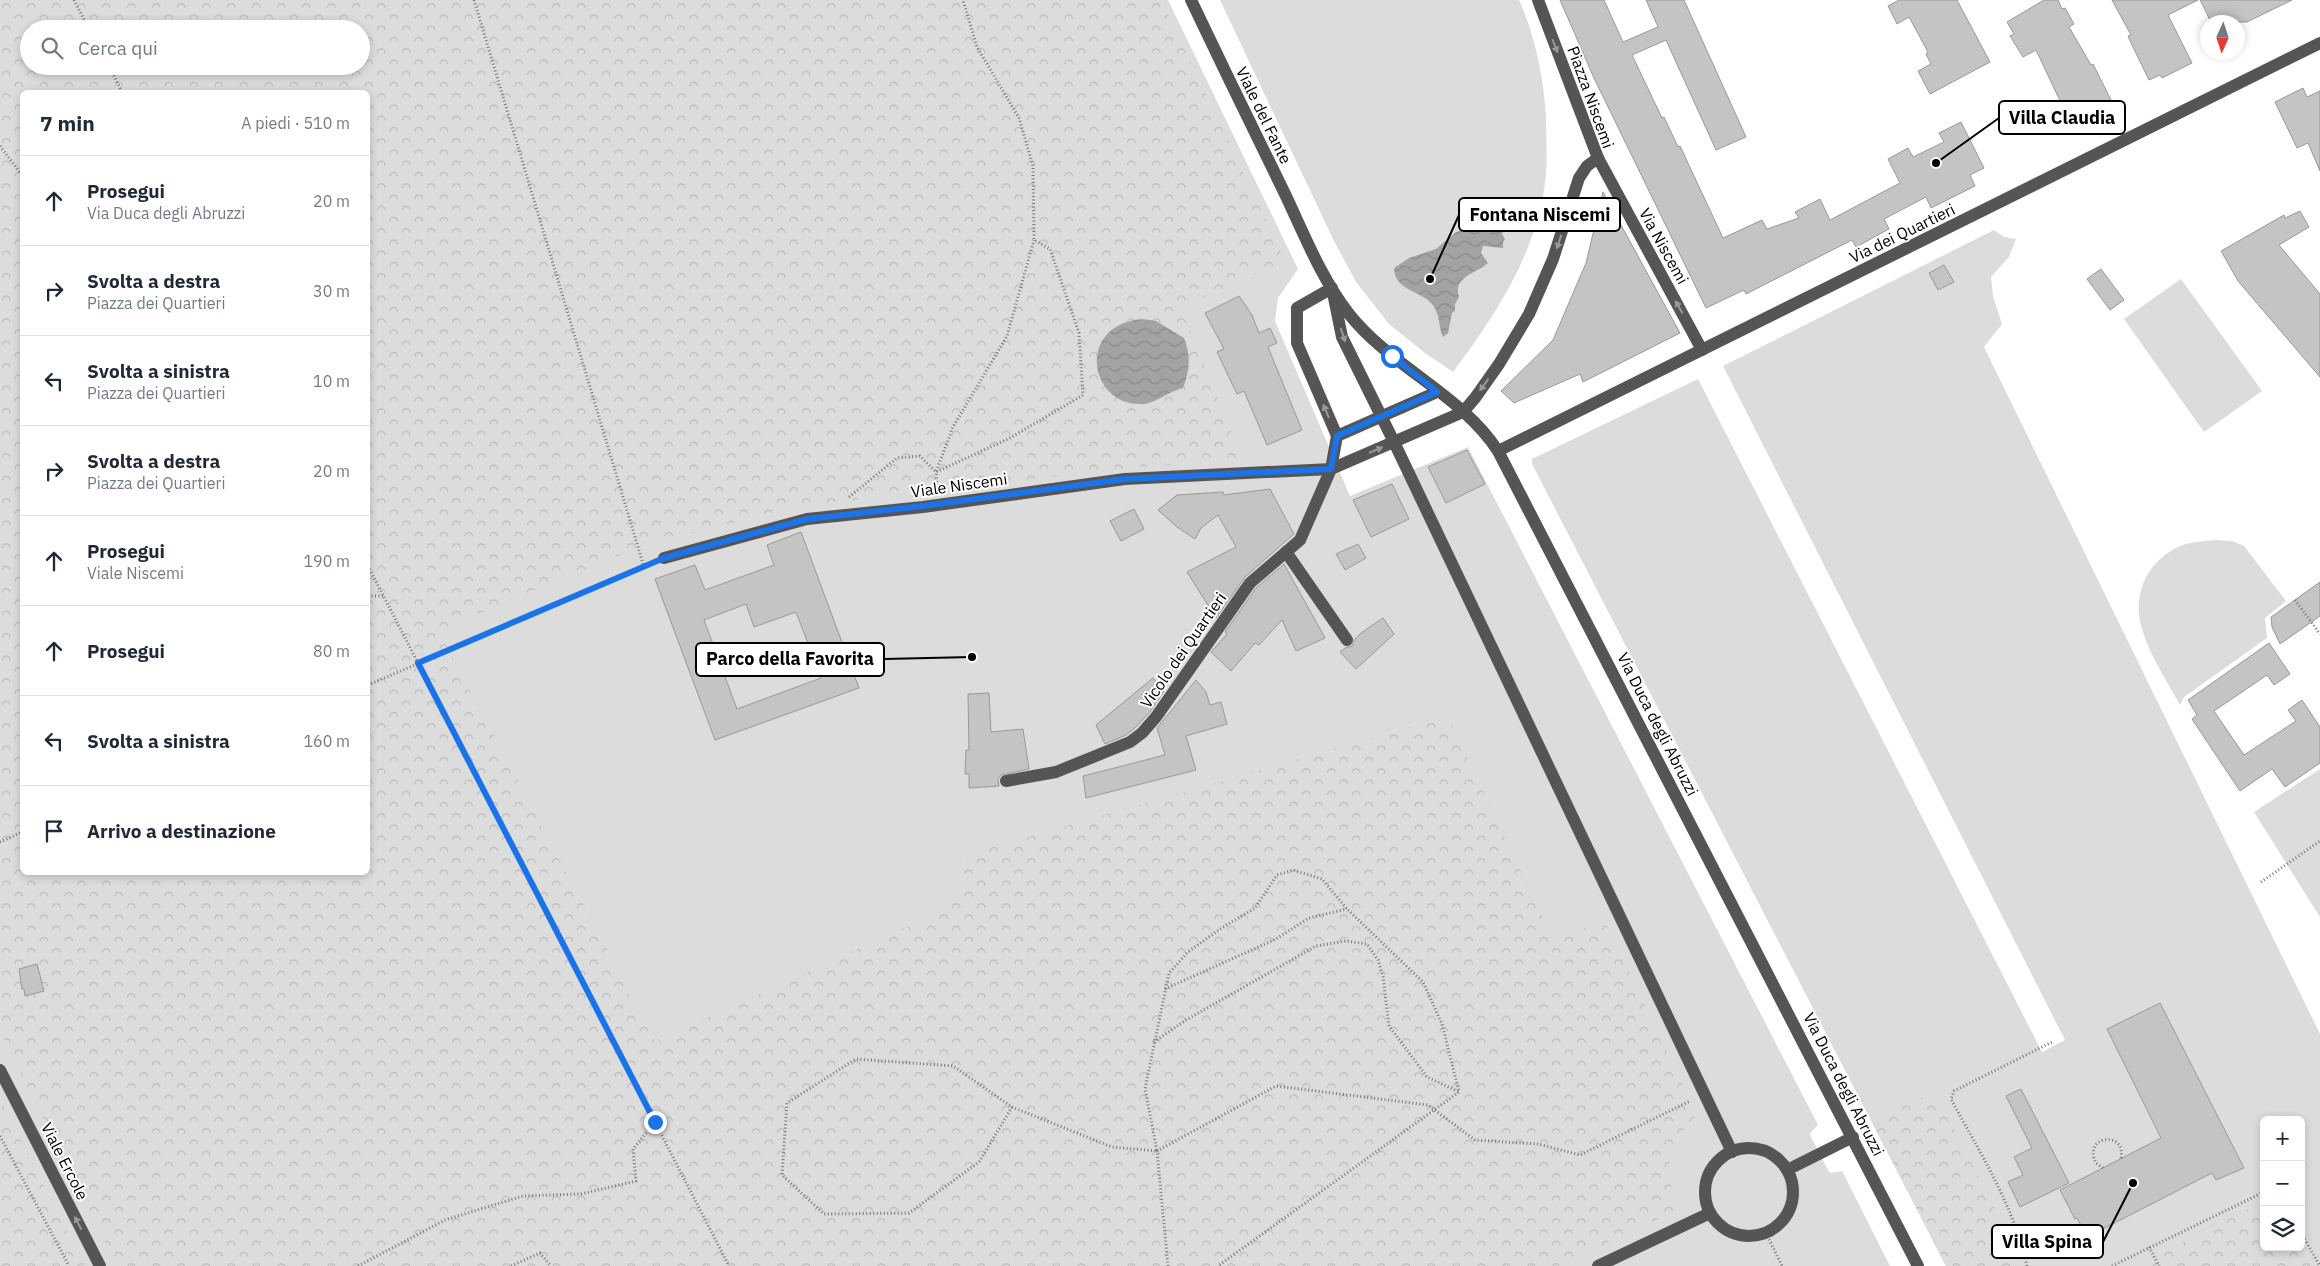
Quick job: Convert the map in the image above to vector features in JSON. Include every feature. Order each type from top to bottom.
[{"type":"street","name":"Viale del Fante","points":[[1191,0],[1308,244]]},
{"type":"street","name":"Piazza Niscemi","points":[[1463,412],[1499,364],[1529,314],[1553,259],[1579,178],[1588,166],[1598,158],[1538,0]]},
{"type":"street","name":"Via dei Quartieri","points":[[1498,451],[2320,43]]},
{"type":"street","name":"Via Niscemi","points":[[1598,158],[1702,350]]},
{"type":"street","name":"Via Duca degli Abruzzi","points":[[1308,244],[1332,288],[1348,312],[1370,337],[1463,412],[1483,430],[1498,451],[1918,1266]]},
{"type":"street","points":[[1437,392],[1382,418],[1337,436],[1297,344],[1297,308],[1332,288],[1342,337],[1382,418],[1394,442],[1732,1152]]},
{"type":"street","points":[[1331,469],[1463,412]]},
{"type":"street","name":"Vicolo dei Quartieri","points":[[1006,781],[1056,772],[1130,742],[1142,733],[1156,717],[1250,583],[1300,540],[1331,469],[1337,436]]},
{"type":"street","name":"Viale Niscemi","points":[[664,558],[807,519],[1125,479],[1331,469]]},
{"type":"street","points":[[1286,552],[1347,640]]},
{"type":"street","name":"Viale Ercole","points":[[0,1070],[100,1266]]},
{"type":"street","points":[[1787,1170],[1853,1137]]},
{"type":"street","points":[[1757,1149],[1769,1153],[1779,1160],[1787,1170],[1793,1194],[1790,1206],[1785,1217],[1766,1233],[1753,1236],[1734,1233],[1718,1224],[1710,1214],[1705,1200],[1705,1185],[1710,1171],[1719,1160],[1732,1152],[1757,1149]]},
{"type":"street","points":[[1607,1264],[1710,1214]]},
{"type":"path","points":[[74,0],[84,20]]},
{"type":"path","points":[[474,0],[644,567]]},
{"type":"path","points":[[937,504],[936,472],[953,427],[1007,336],[1034,240],[1033,166],[1019,118],[977,47],[963,0]]},
{"type":"path","points":[[114,75],[121,90]]},
{"type":"path","points":[[0,146],[20,172]]},
{"type":"path","points":[[936,472],[1010,438],[1083,395],[1080,333],[1050,249],[1034,240]]},
{"type":"path","points":[[843,502],[897,458],[920,456],[936,472]]},
{"type":"path","points":[[370,684],[664,558]]},
{"type":"path","points":[[370,570],[729,1266]]},
{"type":"path","points":[[370,596],[383,596]]},
{"type":"path","points":[[2296,600],[2320,634]]},
{"type":"path","points":[[0,842],[20,833]]},
{"type":"path","points":[[2261,882],[2320,842]]},
{"type":"path","points":[[1168,1266],[1157,1151],[1145,1089],[1169,973],[1188,952],[1220,929],[1255,908],[1277,875],[1293,870],[1322,879],[1347,909],[1423,982],[1442,1024],[1459,1092]]},
{"type":"path","points":[[1165,990],[1276,939],[1309,918],[1347,909]]},
{"type":"path","points":[[1153,1043],[1186,1020],[1316,946],[1346,941],[1367,944],[1378,960],[1383,977],[1389,1026],[1427,1077],[1459,1092]]},
{"type":"path","points":[[2027,1266],[2018,1231],[2003,1197],[1952,1099],[1954,1091],[2052,1042]]},
{"type":"path","points":[[1012,1107],[979,1162],[909,1213],[824,1214],[782,1175],[787,1103],[856,1059],[953,1066],[1012,1107],[1112,1147],[1157,1151],[1276,1086],[1428,1105],[1475,1140],[1538,1144],[1580,1155],[1705,1094]]},
{"type":"path","points":[[1218,1266],[1459,1092]]},
{"type":"path","points":[[358,1266],[454,1217],[523,1196],[582,1194],[636,1181],[633,1149],[655,1122]]},
{"type":"path","points":[[0,1136],[68,1266]]},
{"type":"path","points":[[2103,1168],[2096,1163],[2093,1155],[2095,1146],[2101,1140],[2111,1139],[2115,1142],[2122,1151],[2121,1159]]},
{"type":"path","points":[[2112,1266],[2260,1194]]},
{"type":"path","points":[[1766,1233],[1782,1266]]},
{"type":"path","points":[[2305,1240],[2320,1266]]},
{"type":"path","points":[[2150,1247],[2159,1266]]},
{"type":"path","points":[[511,1266],[540,1253],[551,1266]]},
{"type":"green space","points":[[0,0],[1168,0],[1298,269],[1278,298],[1275,321],[1350,496],[1468,447],[1818,1125],[1810,1133],[1828,1170],[1831,1173],[1842,1171],[1890,1266],[0,1266]]},
{"type":"green space","points":[[0,0],[1161,0],[1285,260],[1181,308],[1243,460],[1120,469],[801,506],[647,544],[439,631],[655,1041],[951,907],[969,887],[959,857],[1448,716],[1554,941],[1604,919],[1697,1115],[1679,1137],[1673,1147],[1670,1159],[1671,1182],[1680,1209],[1558,1266],[117,1266],[0,1032]]},
{"type":"green space","points":[[1220,0],[1519,0],[1534,43],[1543,88],[1546,118],[1545,183],[1533,235],[1523,259],[1484,329],[1453,372],[1425,353],[1389,324],[1356,282],[1334,241]]},
{"type":"green space","points":[[1994,230],[2004,237],[2016,239],[2009,257],[1991,277],[1993,296],[2002,324],[1984,347],[2320,1034],[2320,1266],[1946,1266],[1532,464],[1532,459],[1698,379],[2042,1052],[2065,1040],[1723,366]]},
{"type":"green space","points":[[2181,279],[2262,391],[2204,432],[2124,319]]},
{"type":"green space","points":[[2217,540],[2232,541],[2244,546],[2286,601],[2265,618],[2267,638],[2184,697],[2180,705],[2145,639],[2139,617],[2140,594],[2149,572],[2165,555],[2185,544]]},
{"type":"green space","points":[[2320,769],[2320,917],[2254,812]]},
{"type":"green space","points":[[1935,1091],[2007,1233],[2017,1266],[1946,1266],[1872,1122]]},
{"type":"green space","points":[[0,1098],[84,1266],[0,1266]]},
{"type":"green space","points":[[2260,1203],[2260,1251],[2302,1251],[2311,1266],[2135,1266]]},
{"type":"water","points":[[1489,220],[1501,221],[1506,225],[1502,234],[1505,239],[1503,248],[1483,246],[1481,253],[1488,263],[1462,280],[1459,285],[1459,297],[1455,304],[1455,311],[1452,313],[1448,333],[1443,337],[1435,308],[1427,300],[1403,286],[1395,275],[1394,268],[1409,258],[1436,249],[1456,232]]},
{"type":"water","points":[[1142,319],[1156,321],[1184,338],[1189,363],[1183,388],[1153,402],[1143,404],[1125,401],[1111,393],[1101,380],[1097,365],[1099,349],[1106,335],[1121,324]]},
{"type":"building","points":[[1560,0],[1604,0],[1623,42],[1658,27],[1646,0],[1684,0],[1746,137],[1716,150],[1666,40],[1632,55],[1662,118],[1664,117],[1678,147],[1680,146],[1723,238],[1762,220],[1767,229],[1799,218],[1795,212],[1820,199],[1830,220],[1900,183],[1888,159],[1908,148],[1913,157],[1944,142],[1939,133],[1961,122],[1984,168],[1970,175],[1975,186],[1931,208],[1926,197],[1884,219],[1889,229],[1856,247],[1852,240],[1746,294],[1744,290],[1706,308],[1594,78]]},
{"type":"building","points":[[1899,0],[1957,0],[1990,62],[1930,94],[1918,71],[1931,64],[1926,54],[1928,52],[1909,17],[1897,24],[1888,6]]},
{"type":"building","points":[[2044,0],[2058,0],[2062,9],[2065,8],[2074,24],[2069,27],[2091,65],[2093,64],[2111,100],[2100,106],[2101,108],[2071,124],[2036,50],[2023,57],[2010,36],[2014,34],[2007,22]]},
{"type":"building","points":[[2112,0],[2198,0],[2168,15],[2192,63],[2162,78],[2160,75],[2149,80],[2128,36],[2131,35]]},
{"type":"building","points":[[2200,0],[2292,0],[2247,22],[2245,22],[2245,15],[2208,15]]},
{"type":"building","points":[[2303,88],[2307,97],[2320,91],[2320,171],[2308,143],[2297,148],[2275,102]]},
{"type":"building","points":[[1603,192],[1680,333],[1583,382],[1580,374],[1514,403],[1501,391],[1553,340],[1586,263]]},
{"type":"building","points":[[2300,211],[2309,227],[2279,245],[2320,294],[2320,377],[2238,281],[2221,251],[2284,215],[2285,218]]},
{"type":"building","points":[[1944,265],[1954,282],[1938,290],[1929,273]]},
{"type":"building","points":[[2101,269],[2124,300],[2110,310],[2087,279]]},
{"type":"building","points":[[1239,296],[1252,315],[1259,333],[1270,328],[1277,343],[1268,347],[1302,430],[1267,445],[1244,391],[1237,394],[1217,352],[1224,349],[1205,313]]},
{"type":"building","points":[[1467,450],[1485,484],[1446,503],[1428,467]]},
{"type":"building","points":[[1392,484],[1409,519],[1371,537],[1353,500]]},
{"type":"building","points":[[1270,489],[1294,534],[1245,577],[1216,618],[1187,572],[1236,547],[1218,515],[1201,528],[1195,539],[1177,527],[1158,510],[1177,495],[1223,492],[1224,495]]},
{"type":"building","points":[[1134,509],[1144,529],[1121,541],[1110,521]]},
{"type":"building","points":[[801,532],[859,688],[715,740],[655,579],[695,565],[705,590],[774,565],[767,545]],"holes":[[[746,604],[754,627],[796,612],[821,678],[737,709],[704,620]]]},
{"type":"building","points":[[1358,544],[1366,558],[1345,570],[1336,554]]},
{"type":"building","points":[[1284,564],[1325,638],[1296,651],[1282,620],[1259,645],[1255,643],[1231,671],[1211,652],[1227,634],[1225,632],[1256,588]]},
{"type":"building","points":[[2320,582],[2320,616],[2280,644],[2272,627],[2271,617]]},
{"type":"building","points":[[1383,618],[1394,634],[1356,669],[1340,652],[1352,646],[1355,639],[1361,633]]},
{"type":"building","points":[[2269,643],[2290,674],[2274,685],[2267,675],[2214,711],[2244,755],[2296,721],[2288,710],[2302,700],[2320,727],[2320,763],[2285,787],[2272,769],[2240,791],[2192,719],[2197,715],[2188,700]]},
{"type":"building","points":[[1153,678],[1164,691],[1150,712],[1126,735],[1105,744],[1096,725]]},
{"type":"building","points":[[1196,680],[1206,692],[1210,705],[1221,702],[1227,724],[1186,736],[1196,770],[1086,798],[1083,776],[1165,755],[1157,728]]},
{"type":"building","points":[[989,693],[991,732],[1023,729],[1029,769],[1001,775],[998,779],[999,786],[969,788],[969,774],[965,774],[966,750],[969,750],[968,694]]},
{"type":"building","points":[[37,964],[44,991],[25,996],[19,969]]},
{"type":"building","points":[[2160,1003],[2244,1168],[2216,1180],[2212,1173],[2087,1237],[2060,1190],[2161,1138],[2107,1029]]},
{"type":"building","points":[[2021,1089],[2069,1183],[2020,1207],[2008,1182],[2023,1175],[2014,1157],[2032,1148],[2006,1096]]},
{"type":"place","name":"Villa Claudia","points":[[1936,163]]},
{"type":"place","name":"Fontana Niscemi","points":[[1430,279]]},
{"type":"place","name":"Parco della Favorita","points":[[972,657]]},
{"type":"place","name":"Villa Spina","points":[[2133,1183]]},
{"type":"route","points":[[655,1122],[418,663],[664,558],[807,519],[923,506],[1125,479],[1331,469],[1337,436],[1382,418],[1437,392],[1392,356]]}]
